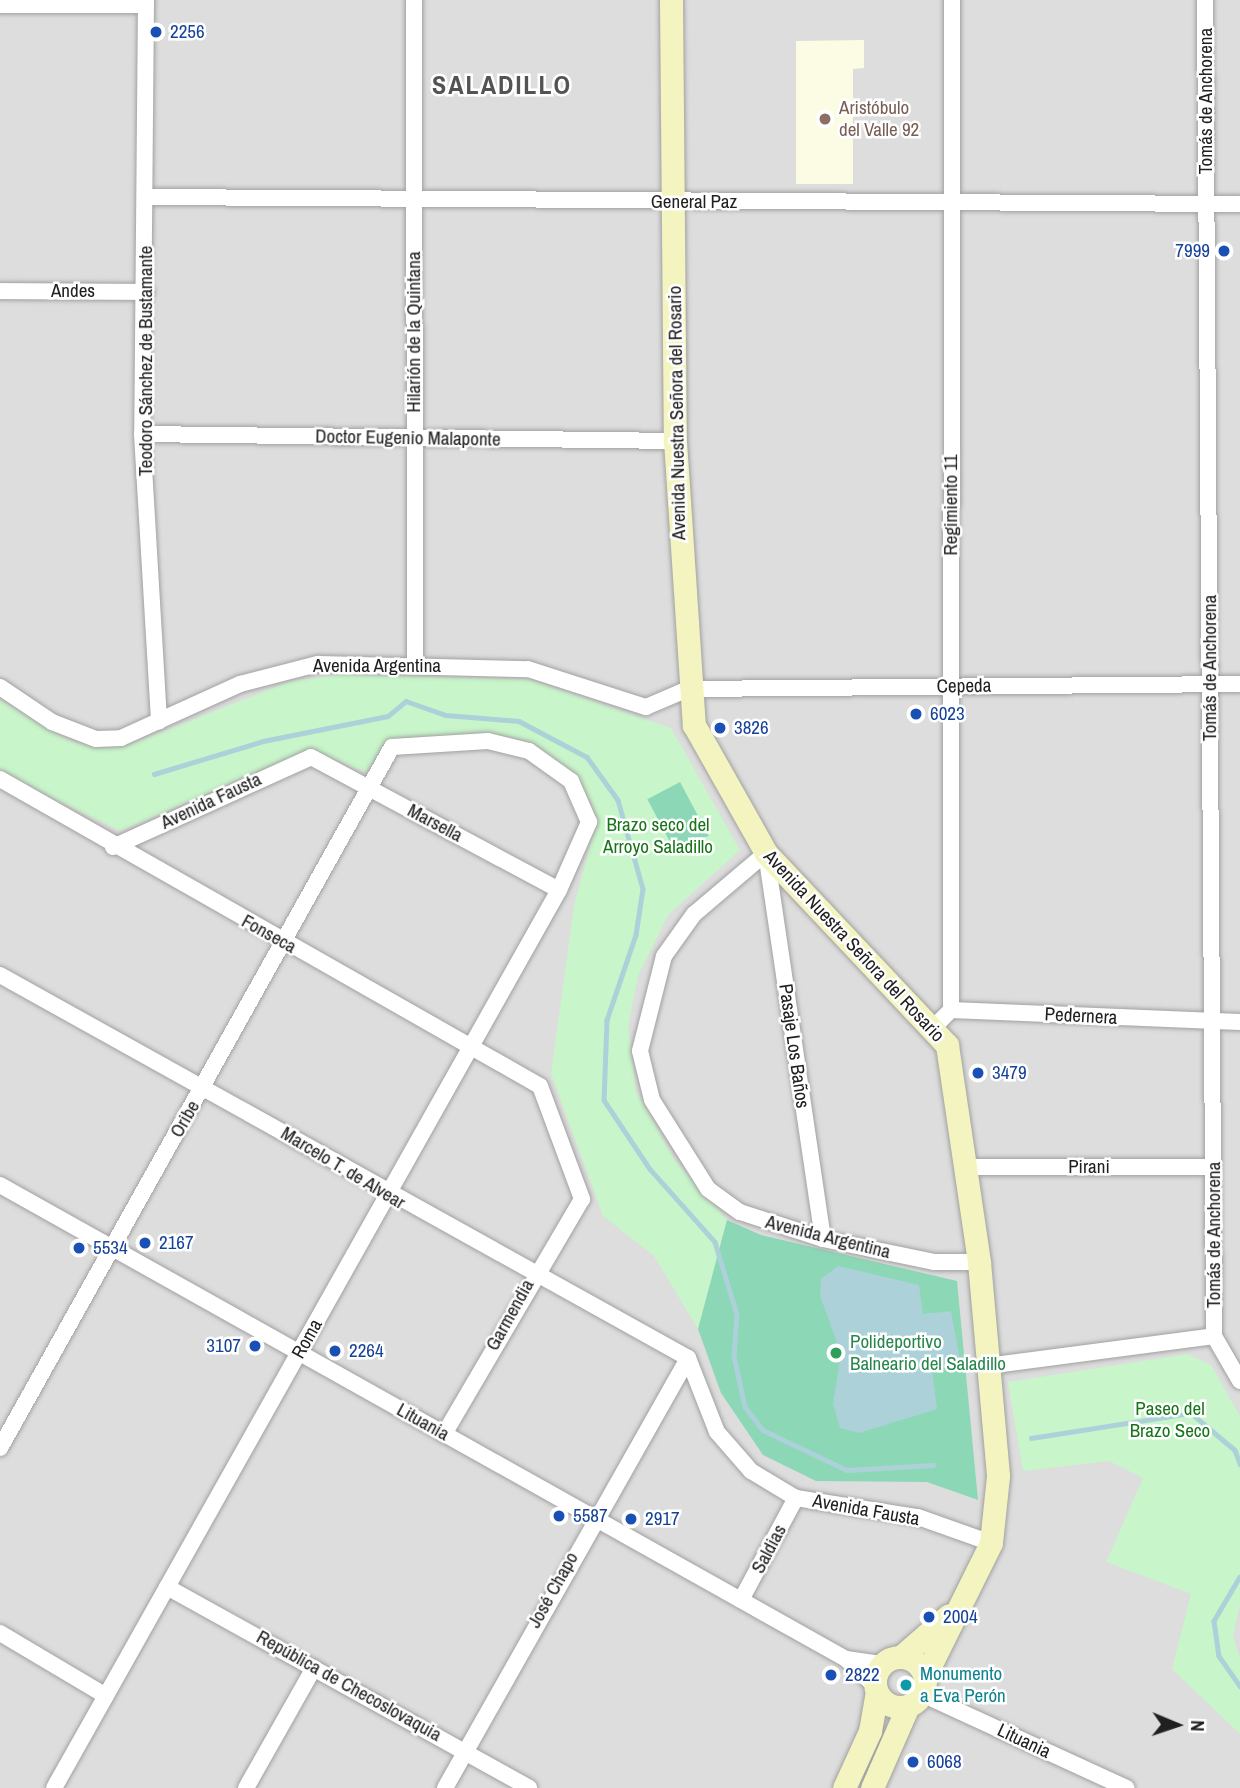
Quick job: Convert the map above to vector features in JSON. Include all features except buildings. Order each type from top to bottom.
[{"type":"street","name":"Hilarión de la Quintana","points":[[414,0],[415,664]]},
{"type":"street","name":"Avenida Nuestra Señora del Rosario","points":[[671,0],[675,202],[675,441],[688,689],[694,725],[766,853],[947,1045],[979,1262],[998,1476],[990,1543],[872,1788]]},
{"type":"street","name":"Regimiento 11","points":[[951,1010],[952,0]]},
{"type":"street","name":"Tomás de Anchorena","points":[[1205,0],[1214,1336]]},
{"type":"street","points":[[0,5],[146,2]]},
{"type":"street","name":"Teodoro Sánchez de Bustamante","points":[[146,2],[147,197],[142,434],[159,721]]},
{"type":"street","name":"General Paz","points":[[147,197],[675,202],[951,199],[1240,204]]},
{"type":"street","name":"Andes","points":[[0,291],[146,292]]},
{"type":"street","name":"Doctor Eugenio Malaponte","points":[[142,434],[675,441]]},
{"type":"street","name":"Avenida Argentina","points":[[0,687],[52,722],[96,739],[121,738],[281,671],[318,664],[415,664],[528,669],[566,677],[627,705],[646,707],[688,689]]},
{"type":"street","name":"Cepeda","points":[[688,689],[1240,684]]},
{"type":"street","points":[[369,788],[392,747],[450,738],[529,751],[571,781],[585,803],[589,822],[559,890]]},
{"type":"street","name":"Marsella","points":[[311,757],[559,890]]},
{"type":"street","name":"Avenida Fausta","points":[[113,847],[311,757]]},
{"type":"street","name":"Fonseca","points":[[0,779],[113,847],[540,1086],[582,1199]]},
{"type":"street","name":"Oribe","points":[[0,1448],[369,788]]},
{"type":"street","name":"Avenida Argentina","points":[[766,853],[694,914],[664,956],[640,1051],[652,1100],[708,1189],[771,1227],[934,1262],[979,1262]]},
{"type":"street","name":"Pasaje Los Baños","points":[[766,853],[823,1239]]},
{"type":"street","name":"Roma","points":[[54,1788],[559,890]]},
{"type":"street","name":"Marcelo T. de Alvear","points":[[0,975],[205,1085],[387,1196],[688,1358]]},
{"type":"street","points":[[931,1030],[951,1010]]},
{"type":"street","name":"Pedernera","points":[[951,1010],[1240,1022]]},
{"type":"street","name":"Pirani","points":[[965,1167],[1213,1167]]},
{"type":"street","name":"Lituania","points":[[0,1185],[741,1600],[846,1658],[883,1674]]},
{"type":"street","name":"Garmendia","points":[[444,1434],[533,1274],[582,1199]]},
{"type":"street","points":[[987,1366],[1214,1336],[1240,1381]]},
{"type":"street","name":"Avenida Fausta","points":[[688,1358],[717,1432],[751,1471],[796,1498],[918,1517],[990,1543]]},
{"type":"street","name":"José Chapo","points":[[444,1788],[593,1517],[688,1358]]},
{"type":"street","name":"Saldias","points":[[741,1600],[796,1498]]},
{"type":"street","name":"República de Checoslovaquia","points":[[167,1587],[529,1788]]},
{"type":"street","name":"Avenida Nuestra Señora del Rosario","points":[[883,1674],[958,1606]]},
{"type":"street","points":[[0,1633],[106,1696]]},
{"type":"street","points":[[246,1788],[314,1668]]},
{"type":"street","points":[[883,1674],[890,1705],[918,1692]]},
{"type":"street","points":[[883,1674],[918,1692]]},
{"type":"street","points":[[844,1788],[870,1731],[883,1674]]},
{"type":"street","name":"Lituania","points":[[918,1692],[1126,1788]]},
{"type":"shaded area","points":[[0,0],[1240,0],[1240,1788],[0,1788]]},
{"type":"shaded area","name":"Aristóbulo del Valle 92","points":[[864,40],[864,68],[853,69],[853,184],[796,184],[796,41]]},
{"type":"green space","name":"Brazo seco del Arroyo Saladillo","points":[[339,675],[527,679],[671,728],[740,850],[668,915],[638,976],[628,1027],[636,1091],[674,1159],[727,1220],[698,1329],[654,1256],[603,1216],[551,1074],[574,905],[594,832],[591,803],[575,778],[486,734],[388,740],[365,772],[310,749],[120,831],[0,772],[0,700],[69,741],[103,748],[129,745],[291,681]]},
{"type":"green space","points":[[680,782],[709,836],[676,853],[647,799]]},
{"type":"green space","name":"Polideportivo Balneario del Saladillo","points":[[727,1220],[761,1235],[957,1281],[978,1500],[927,1482],[816,1481],[763,1455],[721,1393],[698,1329]]},
{"type":"green space","name":"Paseo del Brazo Seco","points":[[1188,1354],[1211,1365],[1240,1416],[1240,1605],[1233,1636],[1240,1658],[1240,1734],[1172,1669],[1191,1594],[1106,1562],[1143,1478],[1109,1461],[1023,1471],[1008,1382]]},
{"type":"water","points":[[838,1266],[919,1285],[923,1314],[951,1311],[961,1366],[932,1369],[937,1409],[859,1433],[840,1428],[833,1404],[841,1353],[820,1296],[821,1279]]},
{"type":"waterway","points":[[154,774],[263,741],[388,716],[406,701],[446,715],[519,721],[587,757],[618,800],[643,889],[636,935],[607,1020],[604,1100],[650,1169],[715,1242],[737,1315],[734,1356],[745,1407],[763,1430],[847,1470],[933,1465]]},
{"type":"waterway","points":[[1031,1438],[1191,1413],[1235,1450],[1240,1464]]},
{"type":"waterway","points":[[1240,1577],[1214,1621],[1219,1656],[1240,1686]]},
{"type":"place","name":"2256","points":[[156,32]]},
{"type":"place","name":"Aristóbulo del Valle 92","points":[[825,119]]},
{"type":"place","name":"7999","points":[[1224,251]]},
{"type":"place","name":"6023","points":[[916,714]]},
{"type":"place","name":"3826","points":[[720,728]]},
{"type":"place","name":"3479","points":[[978,1073]]},
{"type":"place","name":"2167","points":[[145,1243]]},
{"type":"place","name":"5534","points":[[79,1248]]},
{"type":"place","name":"3107","points":[[255,1346]]},
{"type":"place","name":"2264","points":[[335,1351]]},
{"type":"place","name":"Polideportivo Balneario del Saladillo","points":[[836,1353]]},
{"type":"place","name":"5587","points":[[559,1516]]},
{"type":"place","name":"2917","points":[[631,1519]]},
{"type":"place","name":"2004","points":[[929,1617]]},
{"type":"place","name":"2822","points":[[831,1675]]},
{"type":"place","name":"Monumento a Eva Perón","points":[[906,1685]]},
{"type":"place","name":"6068","points":[[913,1762]]},
{"type":"district","name":"SALADILLO","points":[[502,85]]}]
